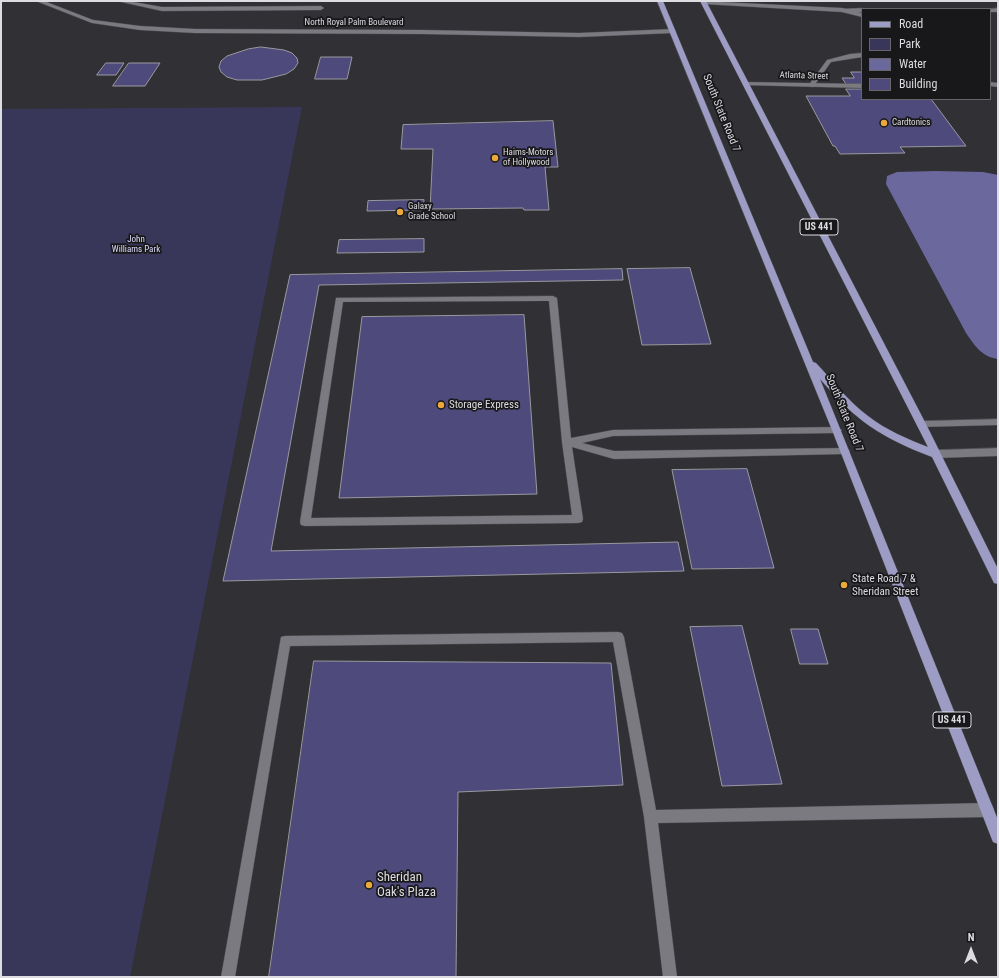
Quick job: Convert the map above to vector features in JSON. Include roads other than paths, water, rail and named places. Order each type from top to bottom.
[{"type":"main road","name":"South State Road 7","points":[[660,1],[837,430],[998,837]]},
{"type":"main road","name":"US 441","points":[[703,1],[921,424],[998,580]]},
{"type":"main road","points":[[808,359],[855,411],[879,428],[897,438],[935,454]]},
{"type":"street","name":"North Royal Palm Boulevard","points":[[39,1],[92,21],[140,28],[194,31],[424,32],[579,35],[673,31]]},
{"type":"street","points":[[703,1],[861,10]]},
{"type":"street","points":[[123,2],[162,9],[321,8]]},
{"type":"street","points":[[842,10],[861,16]]},
{"type":"street","points":[[811,86],[829,61],[861,56]]},
{"type":"street","name":"Atlanta Street","points":[[746,84],[861,86]]},
{"type":"street","points":[[553,298],[567,442],[578,519],[305,522],[339,300],[553,298]]},
{"type":"street","points":[[921,424],[998,422]]},
{"type":"street","points":[[567,442],[613,432],[837,430]]},
{"type":"street","points":[[567,442],[614,454],[845,451]]},
{"type":"street","points":[[935,454],[998,452]]},
{"type":"street","points":[[228,977],[285,641],[618,637],[651,817],[670,977]]},
{"type":"street","points":[[651,817],[987,810]]},
{"type":"water","points":[[897,172],[983,172],[998,175],[998,359],[992,358],[979,350],[966,333],[886,184],[887,176]]},
{"type":"place","name":"Cardtonics","points":[[884,123]]},
{"type":"place","name":"Haims-Motors of Hollywood","points":[[495,158]]},
{"type":"place","name":"Galaxy Grade School","points":[[400,212]]},
{"type":"place","name":"Storage Express","points":[[441,405]]},
{"type":"place","name":"State Road 7 & Sheridan Street","points":[[844,585]]},
{"type":"place","name":"Sheridan Oak's Plaza","points":[[369,885]]},
{"type":"park label","name":"John Williams Park","points":[[136,246]]}]
